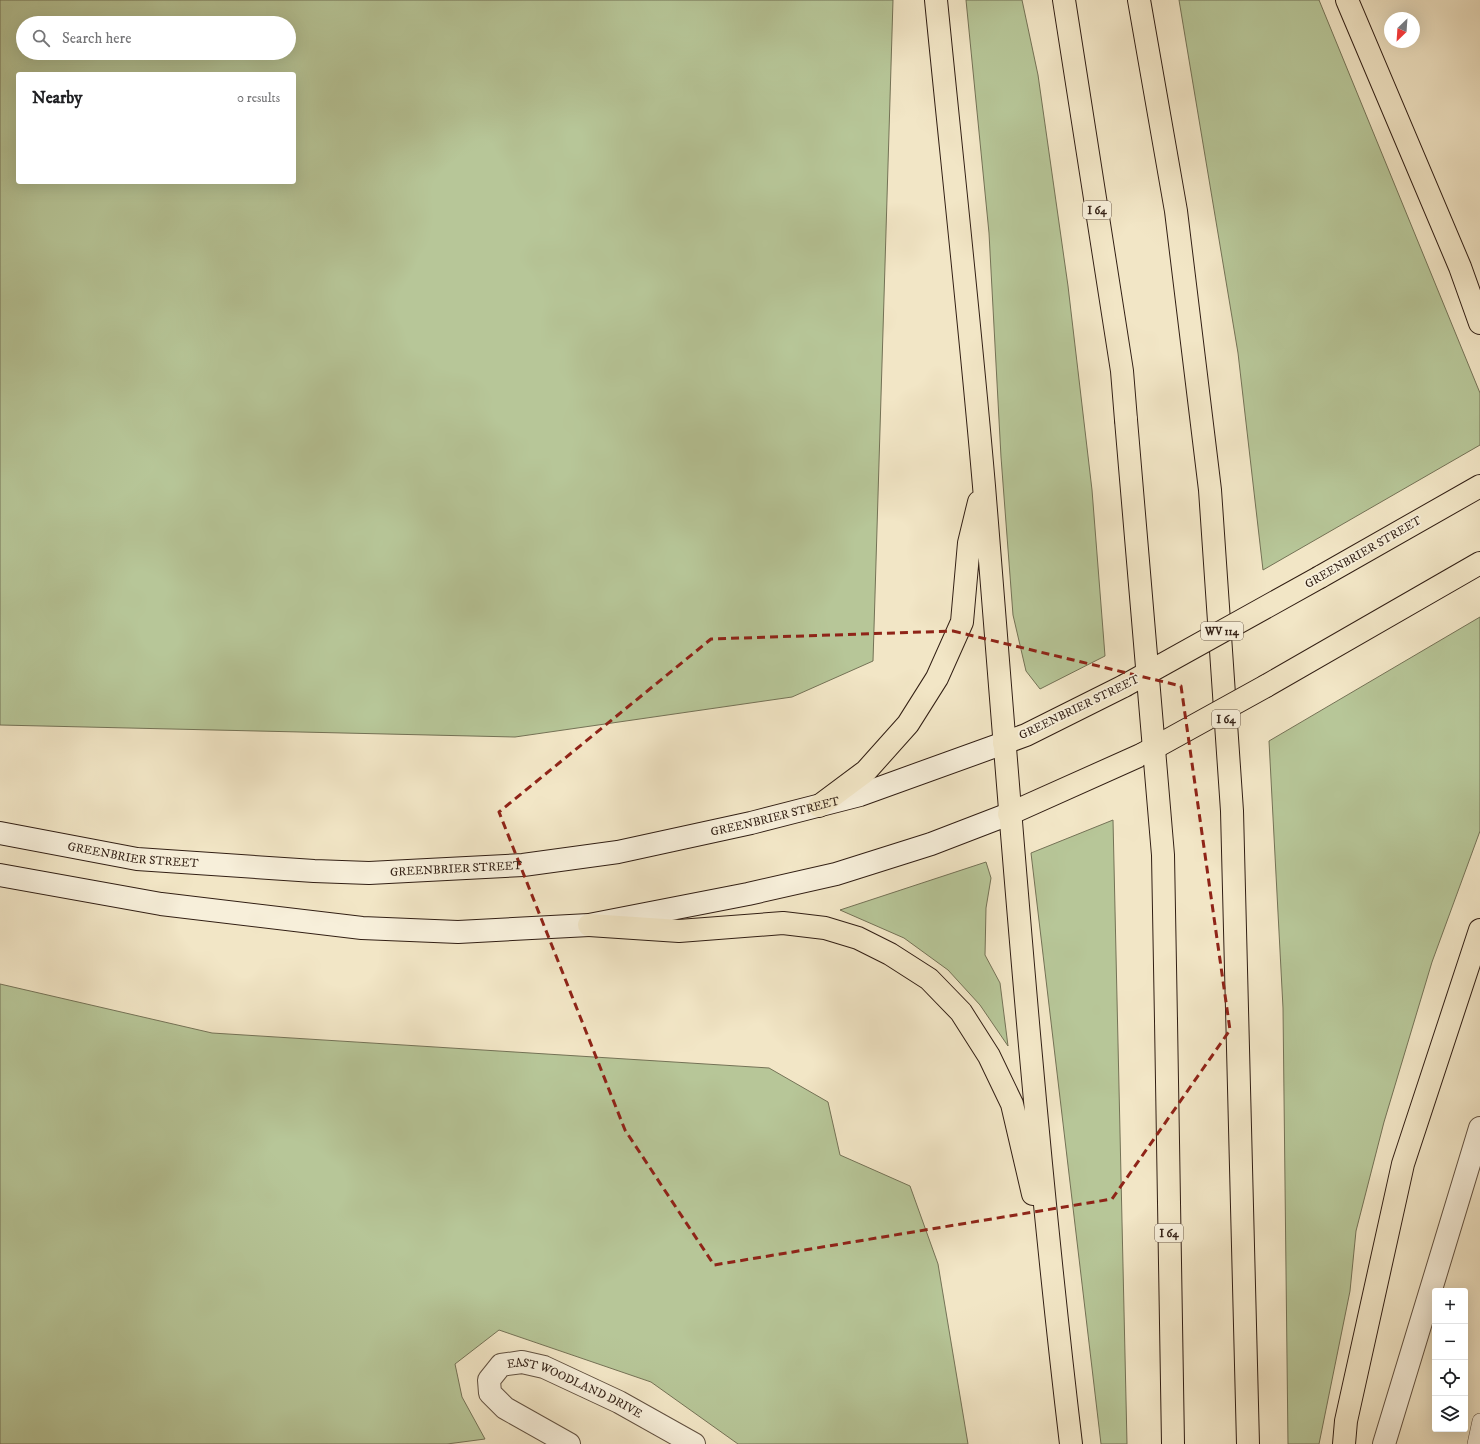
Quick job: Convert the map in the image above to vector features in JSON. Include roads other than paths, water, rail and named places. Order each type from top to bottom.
[{"type":"main road","points":[[936,0],[983,482],[1009,814],[1053,1279],[1071,1444]]},
{"type":"main road","name":"I 64","points":[[1064,0],[1122,371],[1163,855],[1173,1444]]},
{"type":"main road","name":"I 64","points":[[1139,0],[1176,211],[1210,498],[1232,811],[1248,1444]]},
{"type":"main road","points":[[1347,0],[1460,267],[1480,323]]},
{"type":"main road","points":[[1460,267],[1480,289]]},
{"type":"main road","points":[[819,806],[866,771],[908,724],[938,678],[962,622],[969,543],[983,482]]},
{"type":"main road","name":"GREENBRIER STREET","points":[[0,834],[137,859],[369,873],[523,865],[618,852],[751,823],[860,795],[1026,735],[1124,686],[1480,486]]},
{"type":"main road","points":[[589,925],[748,894],[836,874],[931,844],[1009,814],[1143,754],[1322,655],[1480,563]]},
{"type":"main road","points":[[0,875],[161,904],[362,928],[458,932],[589,925],[679,931],[783,923],[826,928],[858,938],[890,954],[929,979],[961,1012],[989,1056],[1012,1104],[1053,1279]]},
{"type":"main road","points":[[1344,1444],[1346,1421],[1403,1164],[1480,930]]},
{"type":"main road","points":[[1384,1444],[1480,1128]]},
{"type":"main road","name":"EAST WOODLAND DRIVE","points":[[569,1444],[505,1408],[490,1392],[489,1380],[501,1365],[522,1362],[544,1367],[619,1402],[694,1444]]},
{"type":"lane","points":[[1475,1444],[1480,1421]]}]
